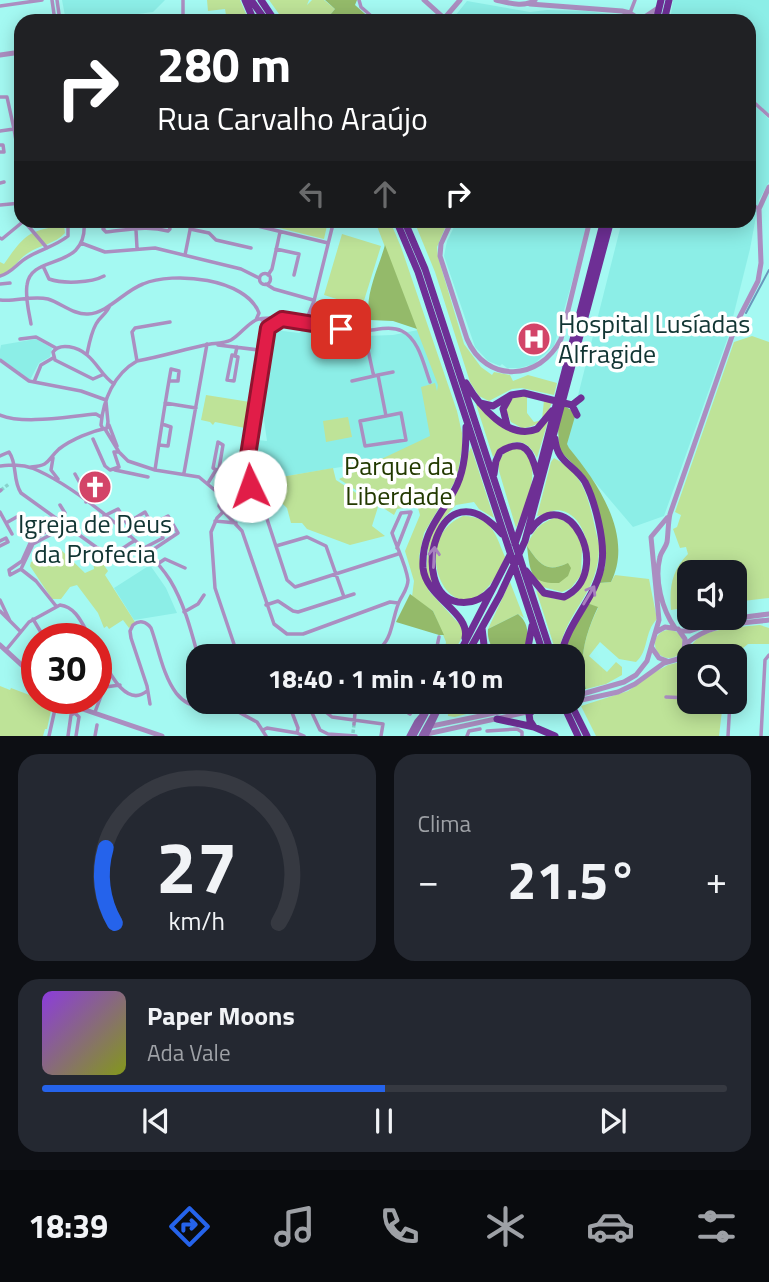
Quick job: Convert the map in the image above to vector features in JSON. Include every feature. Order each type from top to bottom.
[{"type":"highway","points":[[251,0],[266,14]]},
{"type":"highway","points":[[399,228],[418,272],[540,644]]},
{"type":"highway","points":[[407,228],[425,269],[548,644]]},
{"type":"highway","points":[[469,644],[504,571],[538,475],[602,228]]},
{"type":"highway","points":[[471,644],[507,581],[525,541],[609,228]]},
{"type":"highway","points":[[460,374],[491,415],[508,426],[523,431],[537,429],[555,406]]},
{"type":"highway","points":[[480,403],[493,406],[511,395],[524,393],[572,405],[577,415]]},
{"type":"highway","points":[[508,426],[503,409],[511,395]]},
{"type":"highway","points":[[572,405],[581,398]]},
{"type":"highway","points":[[466,419],[465,454],[457,485],[431,525],[426,539],[424,568],[431,590],[466,626],[466,644]]},
{"type":"highway","points":[[554,434],[558,454],[584,482],[603,552],[597,582],[567,634],[564,644]]},
{"type":"highway","points":[[494,480],[496,461],[500,453],[513,447],[524,448],[533,455],[538,475]]},
{"type":"highway","points":[[504,571],[487,595],[475,601],[463,602],[449,598],[439,589],[434,579],[432,561],[442,526],[446,520],[459,513],[481,514],[505,537]]},
{"type":"highway","points":[[521,565],[544,593],[564,597],[579,586],[586,563],[586,550],[580,533],[573,523],[560,515],[540,520],[525,541]]},
{"type":"highway","points":[[528,644],[532,622]]},
{"type":"highway","points":[[482,627],[484,644]]},
{"type":"highway","points":[[530,714],[529,720],[534,727]]},
{"type":"highway","points":[[568,714],[578,736]]},
{"type":"highway","points":[[576,714],[587,736]]},
{"type":"highway","points":[[497,719],[534,727],[551,734]]},
{"type":"main road","points":[[421,733],[428,714]]},
{"type":"main road","points":[[421,733],[433,714]]},
{"type":"main road","points":[[421,733],[438,714]]},
{"type":"street","points":[[0,6],[42,0]]},
{"type":"street","points":[[359,0],[361,7],[369,14]]},
{"type":"street","points":[[424,0],[438,14]]},
{"type":"street","points":[[447,14],[460,0]]},
{"type":"street","points":[[499,0],[630,13],[635,0]]},
{"type":"street","points":[[555,0],[561,6]]},
{"type":"street","points":[[0,97],[7,97],[14,129],[0,131]]},
{"type":"street","points":[[756,105],[769,117]]},
{"type":"street","points":[[0,145],[3,145],[4,152],[0,152]]},
{"type":"street","points":[[677,628],[664,609],[659,562],[667,543],[670,514],[737,321],[758,281],[761,263],[759,209],[769,187]]},
{"type":"street","points":[[0,238],[15,228]]},
{"type":"street","points":[[31,228],[47,248]]},
{"type":"street","points":[[0,276],[8,274],[27,257],[59,243],[68,236],[68,228]]},
{"type":"street","points":[[31,324],[26,286],[29,277],[43,266],[69,256],[81,243],[84,228]]},
{"type":"street","points":[[103,228],[104,231],[143,228]]},
{"type":"street","points":[[152,228],[168,231],[170,228]]},
{"type":"street","points":[[264,228],[328,243]]},
{"type":"street","points":[[306,321],[332,228]]},
{"type":"street","points":[[448,228],[441,244],[440,256],[467,339],[473,351],[485,363],[512,372],[535,367],[556,348],[561,339],[588,228]]},
{"type":"street","points":[[185,256],[190,229],[209,233],[216,240],[251,248]]},
{"type":"street","points":[[136,230],[137,248]]},
{"type":"street","points":[[3,231],[10,232]]},
{"type":"street","points":[[266,284],[270,280],[268,275],[280,232]]},
{"type":"street","points":[[81,243],[105,252],[155,248],[242,269],[274,289],[314,300]]},
{"type":"street","points":[[276,249],[299,254],[294,275]]},
{"type":"street","points":[[43,266],[49,279],[60,282],[98,279],[104,276]]},
{"type":"street","points":[[259,278],[263,274],[268,275]]},
{"type":"street","points":[[0,300],[49,300],[84,314],[96,313],[132,289],[147,282],[171,277],[196,279],[236,290],[257,308],[259,313],[256,320],[229,341],[137,361],[127,367],[106,400],[102,424]]},
{"type":"street","points":[[0,285],[9,284]]},
{"type":"street","points":[[87,354],[93,329],[107,313],[110,305]]},
{"type":"street","points":[[256,320],[282,319],[300,323],[306,321],[364,331],[393,328],[412,339],[430,382]]},
{"type":"street","points":[[268,328],[282,319]]},
{"type":"street","points":[[244,481],[266,346],[268,328],[262,320]]},
{"type":"street","points":[[137,361],[132,332],[135,328],[170,322]]},
{"type":"street","points":[[364,331],[386,416]]},
{"type":"street","points":[[234,356],[238,357],[234,381],[227,380],[232,355],[234,356],[239,347],[239,335]]},
{"type":"street","points":[[20,339],[36,337],[56,348]]},
{"type":"street","points":[[207,344],[260,351]]},
{"type":"street","points":[[184,473],[207,344]]},
{"type":"street","points":[[102,375],[90,379],[61,365],[53,358],[53,352],[63,345],[87,354],[102,375],[114,384]]},
{"type":"street","points":[[260,351],[266,346]]},
{"type":"street","points":[[260,351],[263,363]]},
{"type":"street","points":[[34,382],[41,365],[53,358]]},
{"type":"street","points":[[0,360],[29,381],[80,391],[106,400]]},
{"type":"street","points":[[155,470],[169,381],[172,369],[180,373],[178,381],[169,381]]},
{"type":"street","points":[[352,381],[393,372]]},
{"type":"street","points":[[106,400],[109,423],[119,452]]},
{"type":"street","points":[[166,403],[196,408]]},
{"type":"street","points":[[401,413],[406,440],[365,446],[360,421],[386,416],[401,413]]},
{"type":"street","points":[[0,415],[8,418],[50,418],[96,414],[119,452],[138,466],[199,477],[223,497]]},
{"type":"street","points":[[45,474],[42,469],[44,466],[66,445],[89,433],[105,420],[109,423]]},
{"type":"street","points":[[102,424],[109,423]]},
{"type":"street","points":[[159,445],[168,446],[171,427],[162,424]]},
{"type":"street","points":[[93,439],[105,466],[148,477]]},
{"type":"street","points":[[208,483],[219,469],[223,445],[218,442],[213,468],[216,470]]},
{"type":"street","points":[[0,456],[9,452],[16,464],[15,482],[21,493],[109,554],[134,541]]},
{"type":"street","points":[[115,470],[119,467],[114,452],[119,452]]},
{"type":"street","points":[[45,474],[51,469],[53,456]]},
{"type":"street","points":[[0,466],[16,464],[30,467],[60,482],[148,553],[170,580],[194,644]]},
{"type":"street","points":[[30,467],[44,466],[51,469],[60,482]]},
{"type":"street","points":[[75,474],[87,496],[86,502]]},
{"type":"street","points":[[234,644],[215,588],[211,534],[215,521],[224,512],[232,511],[249,493],[250,486],[244,481],[237,482],[219,504],[224,512],[242,531],[276,627],[287,634],[303,634],[390,602],[398,603]]},
{"type":"street","points":[[9,484],[15,482]]},
{"type":"street","points":[[244,498],[267,519],[287,580],[292,586],[299,587],[399,554]]},
{"type":"street","points":[[2,575],[22,561],[30,541],[54,528],[60,521],[65,513],[61,505]]},
{"type":"street","points":[[104,516],[118,509],[131,530]]},
{"type":"street","points":[[0,512],[12,534]]},
{"type":"street","points":[[127,523],[145,512],[149,519],[131,530],[128,536]]},
{"type":"street","points":[[383,644],[408,581],[397,548],[392,533],[401,513],[411,512],[397,548]]},
{"type":"street","points":[[6,523],[22,514]]},
{"type":"street","points":[[588,697],[636,675],[647,661],[656,632],[659,610],[651,537],[670,514]]},
{"type":"street","points":[[143,549],[163,538],[158,521],[168,516],[178,533],[148,553]]},
{"type":"street","points":[[215,521],[236,523]]},
{"type":"street","points":[[8,572],[11,576],[21,569],[31,546],[52,534],[54,528]]},
{"type":"street","points":[[657,532],[666,535]]},
{"type":"street","points":[[276,546],[307,537],[326,546],[344,597]]},
{"type":"street","points":[[654,546],[664,547]]},
{"type":"street","points":[[158,564],[165,559],[185,568]]},
{"type":"street","points":[[21,569],[36,580],[56,606]]},
{"type":"street","points":[[266,605],[278,601],[295,612],[354,594]]},
{"type":"street","points":[[184,612],[198,604],[204,595]]},
{"type":"street","points":[[0,600],[10,621]]},
{"type":"street","points":[[6,650],[33,619],[56,606],[65,605],[75,611],[82,623]]},
{"type":"street","points":[[0,611],[20,631]]},
{"type":"street","points":[[747,617],[769,612]]},
{"type":"street","points":[[33,619],[35,623]]},
{"type":"street","points":[[678,630],[686,643],[700,633],[723,625],[767,621]]},
{"type":"street","points":[[150,704],[130,634],[133,625],[141,622],[151,628],[169,685],[176,694],[186,700]]},
{"type":"street","points":[[656,632],[665,627],[677,630]]},
{"type":"street","points":[[678,630],[693,630]]},
{"type":"street","points":[[437,644],[439,637]]},
{"type":"street","points":[[0,645],[21,664]]},
{"type":"street","points":[[652,645],[655,655],[669,661]]},
{"type":"street","points":[[761,736],[765,727],[765,660],[769,655]]},
{"type":"street","points":[[585,697],[626,689],[677,657]]},
{"type":"street","points":[[112,675],[125,693],[133,698],[147,691]]},
{"type":"street","points":[[112,686],[120,685]]},
{"type":"street","points":[[666,697],[677,697]]},
{"type":"street","points":[[49,736],[54,714]]},
{"type":"street","points":[[68,736],[72,714]]},
{"type":"street","points":[[76,736],[78,714]]},
{"type":"street","points":[[101,714],[162,736]]},
{"type":"street","points":[[242,714],[257,722],[266,736]]},
{"type":"street","points":[[293,714],[298,733]]},
{"type":"street","points":[[313,714],[320,730],[328,734],[353,735]]},
{"type":"street","points":[[329,714],[354,722],[383,724],[381,736]]},
{"type":"street","points":[[354,722],[355,714]]},
{"type":"street","points":[[440,714],[446,723],[459,727],[507,714]]},
{"type":"street","points":[[421,733],[521,714]]},
{"type":"street","points":[[728,736],[729,714]]},
{"type":"street","points":[[421,733],[446,723]]},
{"type":"street","points":[[95,736],[97,725]]},
{"type":"street","points":[[263,730],[267,728],[304,736]]},
{"type":"street","points":[[467,736],[469,731],[480,729]]},
{"type":"street","points":[[487,731],[517,729],[522,732],[522,736]]},
{"type":"shaded area","points":[[62,0],[165,0],[153,12],[65,14]]},
{"type":"shaded area","points":[[673,0],[769,0],[769,114],[756,102],[756,14],[671,14]]},
{"type":"shaded area","points":[[467,1],[530,12],[587,11],[610,14],[457,14]]},
{"type":"shaded area","points":[[756,107],[769,119],[769,182],[759,200],[756,216]]},
{"type":"shaded area","points":[[454,228],[587,228],[554,346],[534,364],[520,368],[507,368],[502,364],[500,366],[488,361],[475,347],[444,256]]},
{"type":"shaded area","points":[[620,228],[754,228],[728,337],[664,516],[633,527],[565,447]]},
{"type":"shaded area","points":[[423,329],[450,398],[452,453],[359,464],[251,482],[257,440],[267,441],[263,413],[275,330],[299,333],[303,330],[337,337],[393,335]]},
{"type":"shaded area","points":[[36,339],[52,348],[50,357],[39,363],[30,380],[0,358],[0,350],[1,345]]},
{"type":"shaded area","points":[[150,565],[166,588],[177,613],[134,620],[114,588]]},
{"type":"green space","points":[[207,0],[240,0],[246,14],[226,14],[225,9],[208,11]]},
{"type":"green space","points":[[269,0],[309,0],[307,5],[312,0],[324,0],[335,9],[331,14],[279,14]]},
{"type":"green space","points":[[325,0],[357,0],[355,5],[365,14],[331,14],[335,9]]},
{"type":"green space","points":[[64,228],[65,233],[28,253],[0,275],[0,262],[4,264],[23,240],[42,229]]},
{"type":"green space","points":[[279,228],[326,228],[324,239]]},
{"type":"green space","name":"Parque da Liberdade","points":[[378,228],[393,228],[401,247],[457,411],[462,433],[458,472],[424,533],[419,557],[429,591],[462,627],[462,637],[458,644],[446,644],[433,611],[412,597],[414,581],[405,551],[420,515],[418,508],[427,489],[417,506],[397,509],[394,515],[339,479],[430,436],[421,387],[435,383],[437,391],[438,385]]},
{"type":"green space","points":[[417,228],[445,228],[437,247],[438,257],[464,344],[481,367],[492,375],[494,372],[510,375],[513,381],[528,375],[557,383],[554,395],[522,388],[512,389],[489,401],[479,396],[470,382],[435,272]]},
{"type":"green space","points":[[342,234],[381,246],[362,307],[324,295]]},
{"type":"green space","points":[[385,245],[417,329],[393,321],[370,320],[370,292]]},
{"type":"green space","points":[[752,336],[769,342],[769,598],[747,601],[747,560],[683,560],[688,554],[686,547],[680,548],[673,529],[677,527],[681,515],[675,512],[734,342]]},
{"type":"green space","points":[[206,395],[250,402],[245,428],[215,422],[213,425],[201,420]]},
{"type":"green space","points":[[527,395],[527,413],[534,422],[542,420],[533,426],[522,428],[511,422],[506,410],[512,398]]},
{"type":"green space","points":[[544,400],[552,402],[547,413],[542,420]]},
{"type":"green space","points":[[475,401],[520,433],[548,421],[537,458],[527,445],[516,442],[493,457]]},
{"type":"green space","points":[[563,405],[576,413],[567,444],[601,494],[615,529],[617,564],[611,582],[599,583],[605,567],[606,552],[583,474],[559,447],[558,428]]},
{"type":"green space","points":[[348,417],[352,437],[326,442],[323,421]]},
{"type":"green space","points":[[471,447],[494,518],[479,509],[474,502],[456,505],[441,521],[435,533],[432,588],[426,573],[429,536],[447,506]]},
{"type":"green space","points":[[519,448],[527,455],[532,475],[528,497],[516,528],[499,471],[499,461],[505,451]]},
{"type":"green space","points":[[554,458],[566,466],[581,484],[590,506],[599,544],[595,575],[561,644],[553,644],[536,590],[556,599],[572,596],[582,585],[588,568],[588,549],[583,531],[573,517],[558,510],[537,516]]},
{"type":"green space","points":[[333,468],[336,480],[378,507],[372,526],[385,536],[350,545],[307,529],[302,523],[291,523],[287,508],[263,485],[264,480]]},
{"type":"green space","points":[[463,516],[486,523],[495,534],[505,557],[488,587],[471,599],[456,598],[444,586],[437,569],[437,549],[445,530]]},
{"type":"green space","points":[[557,517],[573,526],[582,546],[581,575],[571,588],[562,592],[543,587],[536,579],[568,563],[554,567],[543,565],[527,546],[538,527]]},
{"type":"green space","points":[[527,546],[543,565],[554,567],[568,563],[571,568],[568,576],[559,583],[537,579],[529,563]]},
{"type":"green space","points":[[59,548],[85,573],[94,569],[93,561],[99,558],[108,571],[105,575],[135,622],[129,628],[123,620],[112,627],[112,623],[102,623],[98,613],[77,585],[70,587],[61,599],[52,599],[30,566],[31,562]]},
{"type":"green space","points":[[677,569],[677,609],[671,610],[671,594]]},
{"type":"green space","points":[[615,575],[649,579],[657,619],[636,662],[619,659],[600,642],[589,656],[607,672],[616,662],[622,667],[622,675],[606,684],[586,689],[585,644],[598,608],[587,603],[599,583],[611,582]]},
{"type":"green space","points":[[510,582],[524,618],[518,614],[488,629]]},
{"type":"green space","points":[[410,594],[433,611],[444,635],[396,622]]},
{"type":"green space","points":[[587,603],[598,607],[585,644],[567,644]]},
{"type":"green space","points":[[518,614],[526,626],[525,644],[490,644],[488,629]]},
{"type":"green space","points":[[760,625],[769,628],[769,644],[692,644],[707,633],[747,630],[747,626]]},
{"type":"green space","points":[[664,631],[674,631],[683,644],[677,644],[677,655],[674,657],[664,657],[656,649],[656,639]]},
{"type":"green space","points":[[677,663],[677,714],[722,714],[719,736],[596,736],[585,714],[585,705],[628,691],[668,665]]},
{"type":"green space","points":[[0,686],[21,692],[21,714],[50,714],[43,736],[0,736]]},
{"type":"green space","points":[[448,714],[467,714],[455,717]]},
{"type":"waterway","points":[[746,313],[769,270]]},
{"type":"tunnel","points":[[1,490],[9,484]]},
{"type":"tunnel","points":[[353,733],[354,724]]},
{"type":"place","name":"Hospital Lusíadas Alfragide","points":[[534,339]]},
{"type":"place","name":"Igreja de Deus da Profecia","points":[[95,487]]},
{"type":"route","points":[[250,486],[244,481],[268,328],[282,319],[341,329]]}]
